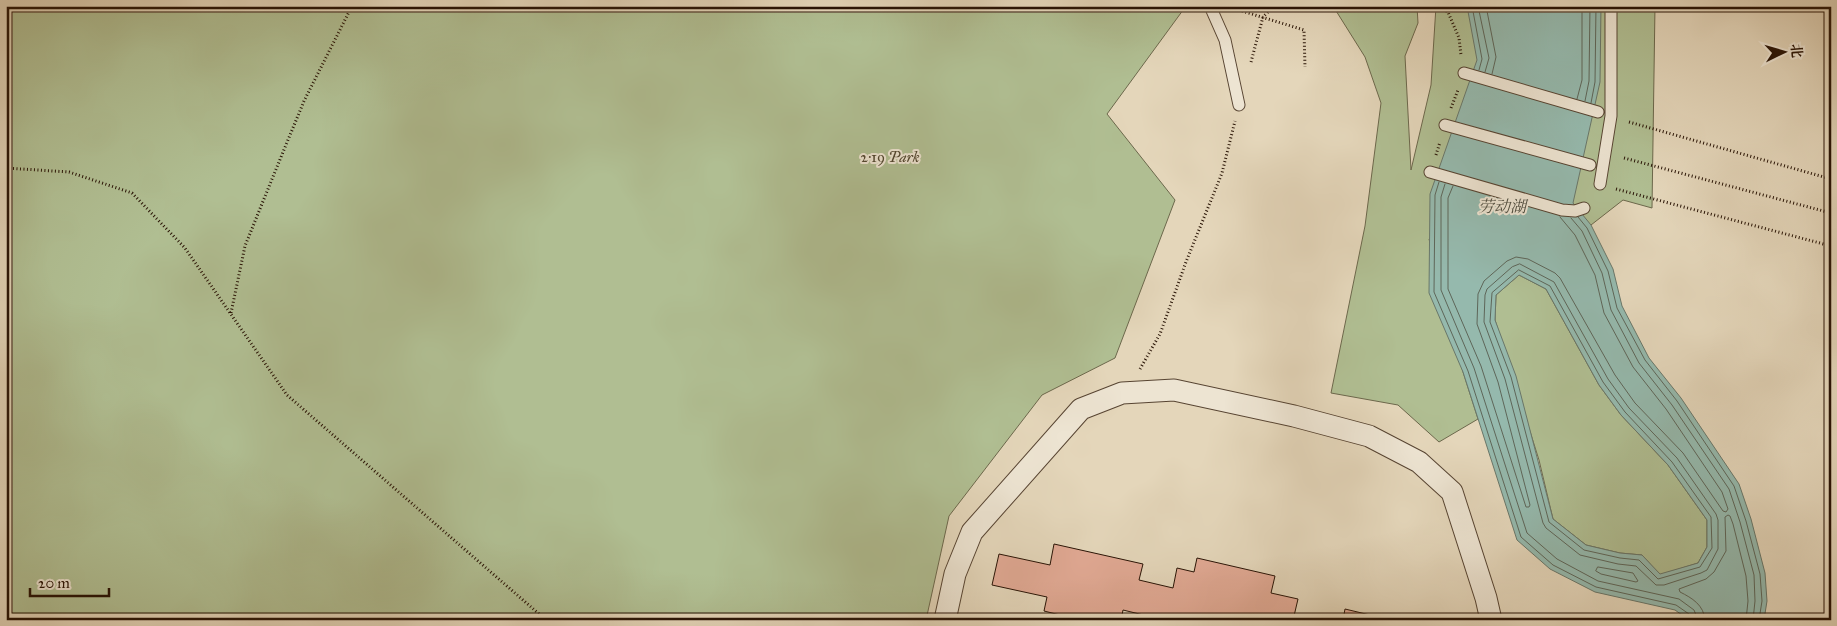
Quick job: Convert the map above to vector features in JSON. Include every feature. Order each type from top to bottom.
[{"type":"street","points":[[945,620],[954,574],[972,532],[1081,409],[1122,393],[1174,390],[1294,416],[1369,436],[1419,462],[1452,492],[1492,620]]},
{"type":"lane","points":[[1210,6],[1225,40],[1239,105]]},
{"type":"lane","points":[[1600,184],[1611,116],[1611,6]]},
{"type":"lane","points":[[1464,73],[1598,112]]},
{"type":"lane","points":[[1445,125],[1590,165]]},
{"type":"lane","points":[[1430,172],[1562,210],[1575,211],[1584,208]]},
{"type":"path","points":[[231,314],[246,246],[268,187],[304,101],[352,6]]},
{"type":"path","points":[[1225,6],[1304,30],[1305,66]]},
{"type":"path","points":[[1122,393],[1141,367],[1160,334],[1186,262],[1222,173],[1263,17],[1274,6]]},
{"type":"path","points":[[1611,116],[1831,179]]},
{"type":"path","points":[[1605,153],[1831,214]]},
{"type":"path","points":[[6,168],[69,172],[132,193],[185,248],[287,395],[546,620]]},
{"type":"path","points":[[1600,184],[1831,246]]},
{"type":"path","points":[[1810,620],[1831,613]]},
{"type":"green space","name":"2·19 Park","points":[[6,6],[1186,6],[1107,114],[1175,200],[1115,358],[1042,395],[949,516],[926,620],[6,620]]},
{"type":"green space","points":[[1333,6],[1417,6],[1418,23],[1405,56],[1411,170],[1431,85],[1436,6],[1655,6],[1652,208],[1623,200],[1591,225],[1429,239],[1463,372],[1478,419],[1439,442],[1398,405],[1331,393],[1365,226],[1381,103],[1365,57]]},
{"type":"green space","points":[[1519,275],[1546,289],[1599,385],[1621,415],[1668,465],[1707,520],[1707,547],[1698,563],[1660,575],[1642,555],[1620,553],[1586,545],[1553,519],[1539,460],[1495,320],[1496,295]]},
{"type":"water","name":"劳动湖","points":[[1467,6],[1601,6],[1600,82],[1573,203],[1591,225],[1613,269],[1622,306],[1649,358],[1681,398],[1739,484],[1751,519],[1765,573],[1767,601],[1764,620],[1689,620],[1675,610],[1595,592],[1550,569],[1517,540],[1463,372],[1429,293],[1430,194],[1477,60]],"holes":[[[1519,275],[1546,289],[1599,385],[1621,415],[1668,465],[1707,520],[1707,547],[1698,563],[1660,574],[1642,555],[1620,553],[1586,545],[1553,519],[1516,376],[1495,320],[1496,295]]]},
{"type":"building","points":[[1054,544],[1143,564],[1139,580],[1173,588],[1177,568],[1194,572],[1197,558],[1275,576],[1271,593],[1298,599],[1294,616],[1309,620],[1164,620],[1123,610],[1121,620],[1080,620],[1044,611],[1047,597],[992,585],[999,554],[1050,565]]},
{"type":"building","points":[[1345,609],[1391,620],[1343,620]]}]
